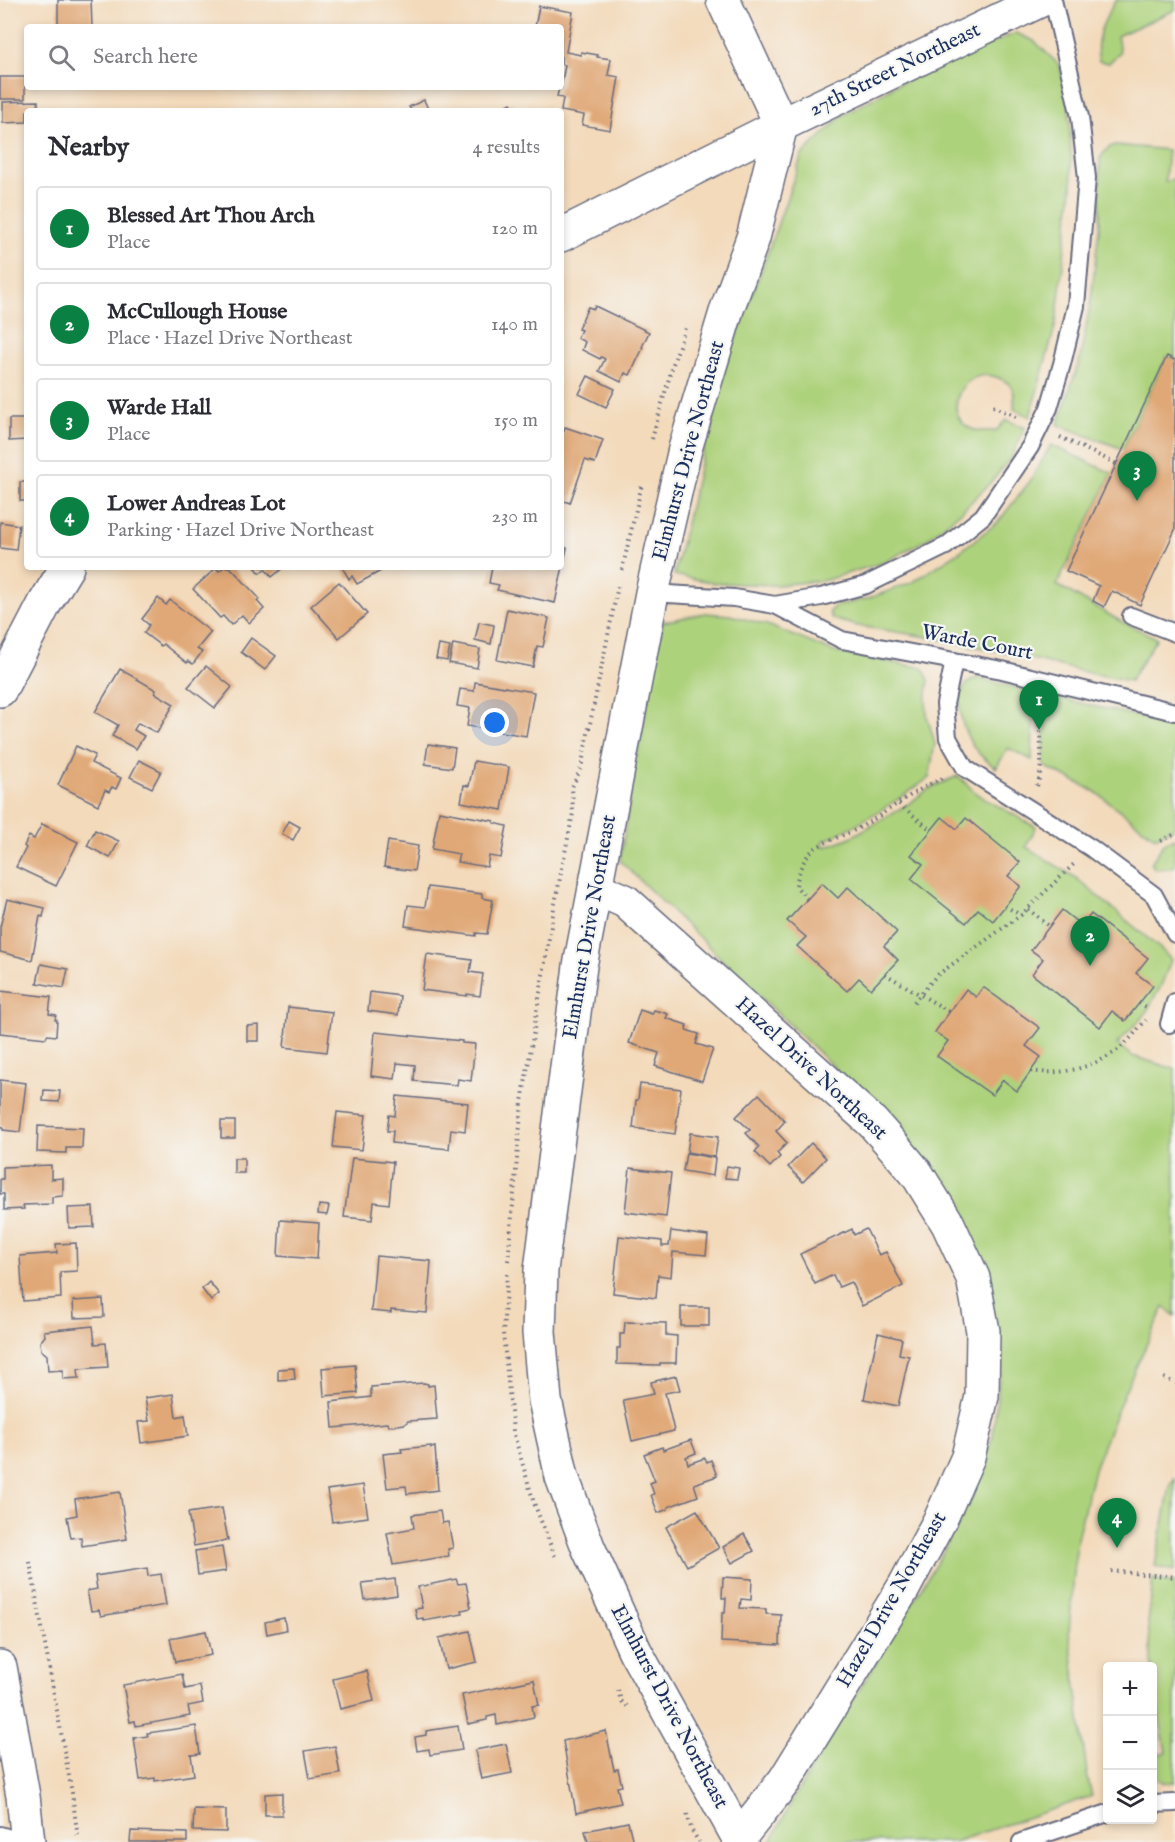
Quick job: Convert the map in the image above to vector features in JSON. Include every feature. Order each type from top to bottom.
[{"type":"street","points":[[723,0],[781,124]]},
{"type":"street","name":"27th Street Northeast","points":[[564,233],[781,124],[1041,0]]},
{"type":"street","name":"Elmhurst Drive Northeast","points":[[740,1840],[635,1651],[588,1547],[562,1477],[545,1400],[539,1332],[541,1270],[580,966],[652,593],[685,449],[727,309],[753,238],[781,124]]},
{"type":"street","points":[[0,690],[45,603],[65,570]]},
{"type":"street","name":"Hazel Drive Northeast","points":[[595,888],[625,901],[872,1122],[917,1174],[948,1224],[973,1278],[983,1331],[982,1396],[968,1457],[941,1518],[904,1587],[785,1780],[740,1840]]},
{"type":"street","points":[[0,1666],[23,1796],[28,1842]]},
{"type":"lane","points":[[652,593],[734,598],[775,605],[821,597],[866,585],[946,546],[983,516],[1030,447],[1048,408],[1062,364],[1076,306],[1087,178],[1080,117],[1053,0]]},
{"type":"lane","name":"Warde Court","points":[[775,605],[842,640],[1002,670],[1175,712]]},
{"type":"lane","points":[[1131,616],[1175,633]]},
{"type":"lane","points":[[954,661],[945,704],[948,738],[965,768],[1091,848],[1154,895],[1175,934]]},
{"type":"lane","points":[[1169,1024],[1175,1002]]},
{"type":"lane","points":[[1157,1804],[1175,1803]]},
{"type":"lane","points":[[1021,1842],[1103,1814]]},
{"type":"lane","points":[[0,1835],[23,1842]]},
{"type":"path","points":[[1029,809],[1041,774],[1038,719],[1042,680]]},
{"type":"path","points":[[807,899],[795,886],[799,870],[814,849],[855,830],[899,804],[925,785],[965,768]]},
{"type":"path","points":[[899,804],[931,830]]},
{"type":"path","points":[[1161,841],[1175,834]]},
{"type":"path","points":[[914,1002],[936,976],[1021,915],[1091,848]]},
{"type":"path","points":[[1005,906],[1021,915]]},
{"type":"path","points":[[1028,909],[1049,926]]},
{"type":"path","points":[[885,974],[950,1012]]},
{"type":"path","points":[[1031,1071],[1067,1072],[1097,1061],[1121,1047],[1153,1010],[1139,1003]]},
{"type":"path","points":[[1164,1377],[1175,1383]]},
{"type":"path","points":[[30,1562],[70,1782],[78,1839]]},
{"type":"path","points":[[1111,1571],[1175,1577]]},
{"type":"green space","points":[[1116,0],[1175,0],[1175,10],[1117,36],[1120,52],[1109,63],[1099,61],[1098,44],[1101,29]]},
{"type":"green space","points":[[1016,33],[1034,41],[1059,65],[1069,103],[1072,188],[1056,323],[1030,417],[1014,409],[1012,387],[1006,381],[987,375],[975,377],[966,383],[956,403],[957,413],[962,422],[972,429],[996,431],[1006,420],[1025,428],[1012,456],[993,480],[962,511],[926,540],[885,562],[826,580],[777,585],[715,583],[674,575],[720,380],[802,155],[842,116],[896,85]]},
{"type":"green space","points":[[1115,145],[1168,150],[1165,182],[1175,178],[1175,360],[1167,356],[1123,449],[1058,425],[1080,359],[1091,300],[1100,220],[1100,158],[1108,148]]},
{"type":"green space","points":[[1051,445],[1112,473],[1057,585],[1122,622],[1157,638],[1130,681],[998,651],[858,626],[832,619],[829,612],[835,606],[867,599],[913,582],[959,552],[998,522],[1031,480]]},
{"type":"green space","points":[[705,613],[730,615],[767,625],[834,652],[923,668],[929,680],[926,700],[927,716],[935,743],[929,778],[877,813],[822,842],[825,847],[853,836],[908,804],[930,788],[958,776],[978,795],[1036,827],[1026,847],[1075,877],[1171,960],[1161,986],[1144,1016],[1117,1044],[1132,1056],[1175,1069],[1175,1316],[1164,1307],[1125,1391],[1095,1466],[1077,1538],[1069,1631],[1087,1774],[1092,1796],[954,1842],[771,1842],[796,1794],[940,1557],[973,1494],[993,1435],[999,1378],[997,1331],[880,1112],[620,861],[635,764],[663,622]]},
{"type":"green space","points":[[976,678],[1034,692],[1032,760],[1008,748],[996,768],[973,746],[963,725],[960,701],[963,689]]},
{"type":"green space","points":[[1045,695],[1175,727],[1175,827],[1155,837],[1094,791],[1044,766]]},
{"type":"green space","points":[[1175,838],[1175,866],[1155,869],[1151,863],[1164,843]]},
{"type":"green space","points":[[1175,1477],[1175,1571],[1155,1566],[1170,1487]]},
{"type":"green space","points":[[1153,1579],[1175,1583],[1175,1782],[1164,1783],[1157,1778],[1157,1755],[1166,1752],[1157,1707],[1157,1662],[1151,1662],[1148,1623]]},
{"type":"building","points":[[58,0],[91,0],[92,24],[58,24]]},
{"type":"building","points":[[539,6],[573,12],[566,52],[581,55],[581,52],[611,59],[608,75],[619,77],[610,130],[582,125],[584,115],[564,112],[564,108],[561,108],[563,98],[557,97],[558,90],[564,90],[564,24],[536,24]]},
{"type":"building","points":[[0,77],[24,77],[25,99],[0,99]]},
{"type":"building","points":[[424,100],[428,108],[410,108]]},
{"type":"building","points":[[38,101],[38,108],[24,108],[24,122],[3,123],[3,102]]},
{"type":"building","points":[[511,103],[514,108],[502,108]]},
{"type":"building","points":[[595,306],[649,332],[630,375],[625,373],[621,382],[599,371],[605,359],[601,357],[600,359],[582,350],[585,342],[577,338],[581,330],[578,329],[588,307],[594,309]]},
{"type":"building","points":[[1167,356],[1175,360],[1175,530],[1140,605],[1112,591],[1104,607],[1093,601],[1099,586],[1066,571]]},
{"type":"building","points":[[588,376],[615,389],[606,407],[579,394]]},
{"type":"building","points":[[9,419],[24,419],[24,440],[9,441]]},
{"type":"building","points":[[565,427],[603,440],[595,463],[585,460],[570,503],[564,501]]},
{"type":"building","points":[[20,482],[24,482],[24,501],[20,501]]},
{"type":"building","points":[[0,522],[19,525],[16,550],[0,548]]},
{"type":"building","points":[[214,570],[233,570],[260,599],[257,601],[264,609],[249,623],[242,615],[231,625],[223,616],[220,618],[193,589]]},
{"type":"building","points":[[266,570],[280,570],[272,577]]},
{"type":"building","points":[[344,570],[383,570],[357,584],[352,576],[349,579]]},
{"type":"building","points":[[491,570],[562,570],[555,603],[497,590],[499,585],[489,583]]},
{"type":"building","points":[[339,582],[367,614],[339,638],[311,606]]},
{"type":"building","points":[[158,598],[166,605],[170,600],[211,632],[197,649],[202,652],[193,664],[188,661],[187,663],[163,644],[161,646],[144,633],[149,625],[142,619]]},
{"type":"building","points":[[507,609],[549,618],[543,647],[537,646],[533,667],[497,660]]},
{"type":"building","points":[[479,622],[494,625],[491,644],[475,640]]},
{"type":"building","points":[[251,638],[276,656],[265,670],[241,652]]},
{"type":"building","points":[[453,644],[480,649],[477,668],[449,663]]},
{"type":"building","points":[[439,645],[450,647],[447,661],[436,659]]},
{"type":"building","points":[[206,666],[232,687],[215,708],[188,687]]},
{"type":"building","points":[[120,669],[156,690],[155,693],[174,704],[157,733],[138,723],[134,730],[144,736],[136,749],[112,736],[118,725],[95,712]]},
{"type":"building","points":[[475,682],[534,692],[526,736],[467,726],[470,708],[457,706],[460,689],[474,691]]},
{"type":"building","points":[[428,744],[455,748],[452,768],[425,764]]},
{"type":"building","points":[[76,746],[95,755],[91,763],[121,778],[116,789],[112,787],[109,792],[105,790],[98,805],[58,785]]},
{"type":"building","points":[[139,760],[161,771],[152,788],[130,777]]},
{"type":"building","points":[[474,761],[509,767],[502,810],[461,802],[464,785],[469,786]]},
{"type":"building","points":[[439,811],[494,821],[494,823],[507,826],[501,858],[489,856],[487,867],[457,862],[459,854],[432,849]]},
{"type":"building","points":[[942,817],[957,829],[966,818],[1020,862],[1008,876],[1021,886],[993,921],[978,909],[966,923],[911,879],[923,864],[911,855]]},
{"type":"building","points":[[289,821],[300,827],[293,840],[282,834]]},
{"type":"building","points":[[42,824],[78,842],[56,886],[16,867],[26,848],[24,846],[29,836],[34,839]]},
{"type":"building","points":[[95,830],[119,841],[110,858],[87,846]]},
{"type":"building","points":[[388,841],[418,846],[414,871],[384,867]]},
{"type":"building","points":[[822,883],[838,898],[848,887],[897,932],[884,946],[898,960],[871,989],[859,978],[847,991],[797,946],[806,937],[787,921]]},
{"type":"building","points":[[428,887],[482,894],[482,898],[493,900],[487,934],[476,933],[476,936],[405,926],[408,905],[425,907]]},
{"type":"building","points":[[7,899],[45,908],[43,917],[40,916],[32,960],[0,952],[0,927]]},
{"type":"building","points":[[1062,910],[1082,926],[1091,914],[1148,958],[1136,973],[1153,986],[1125,1021],[1112,1011],[1100,1027],[1032,974],[1043,959],[1031,950]]},
{"type":"building","points":[[427,954],[472,960],[470,972],[483,974],[480,996],[422,990]]},
{"type":"building","points":[[41,964],[68,969],[64,988],[37,983]]},
{"type":"building","points":[[983,987],[1040,1028],[1026,1046],[1041,1057],[1017,1091],[1003,1080],[992,1095],[937,1056],[948,1041],[935,1032],[966,989],[976,997]]},
{"type":"building","points":[[0,991],[51,997],[49,1014],[56,1015],[56,1036],[47,1035],[46,1038],[0,1033]]},
{"type":"building","points":[[370,992],[400,996],[398,1015],[368,1011]]},
{"type":"building","points":[[288,1007],[332,1012],[327,1052],[284,1047]]},
{"type":"building","points":[[640,1010],[652,1014],[654,1010],[668,1014],[666,1018],[687,1025],[686,1030],[699,1034],[696,1044],[713,1049],[702,1081],[655,1066],[659,1053],[629,1043]]},
{"type":"building","points":[[259,1025],[259,1041],[247,1041],[247,1026]]},
{"type":"building","points":[[375,1032],[475,1044],[471,1081],[458,1079],[457,1085],[414,1081],[415,1065],[397,1063],[395,1079],[371,1076]]},
{"type":"building","points":[[0,1080],[26,1083],[20,1132],[3,1130],[0,1126]]},
{"type":"building","points":[[640,1084],[681,1089],[675,1134],[633,1128]]},
{"type":"building","points":[[44,1090],[60,1091],[59,1102],[43,1101]]},
{"type":"building","points":[[759,1094],[785,1121],[776,1131],[787,1143],[777,1153],[780,1157],[770,1167],[755,1152],[759,1147],[746,1133],[750,1130],[736,1117]]},
{"type":"building","points":[[397,1096],[468,1103],[465,1131],[451,1129],[449,1149],[392,1143],[393,1131],[387,1131],[389,1115],[395,1116]]},
{"type":"building","points":[[337,1112],[366,1115],[362,1150],[333,1147]]},
{"type":"building","points":[[221,1121],[235,1121],[235,1138],[221,1138]]},
{"type":"building","points":[[38,1126],[83,1128],[82,1148],[66,1148],[66,1153],[37,1152]]},
{"type":"building","points":[[690,1133],[718,1137],[715,1157],[687,1152]]},
{"type":"building","points":[[811,1143],[826,1158],[803,1182],[788,1167]]},
{"type":"building","points":[[686,1153],[715,1158],[713,1176],[683,1171]]},
{"type":"building","points":[[234,1158],[244,1158],[244,1173],[234,1173]]},
{"type":"building","points":[[352,1158],[393,1162],[389,1204],[374,1202],[372,1220],[344,1217]]},
{"type":"building","points":[[51,1165],[51,1179],[63,1178],[63,1196],[52,1197],[52,1204],[23,1205],[24,1209],[4,1210],[4,1194],[0,1194],[3,1167]]},
{"type":"building","points":[[727,1166],[739,1168],[737,1179],[725,1178]]},
{"type":"building","points":[[630,1168],[671,1173],[666,1217],[625,1212]]},
{"type":"building","points":[[319,1205],[329,1206],[327,1215],[318,1214]]},
{"type":"building","points":[[93,1207],[94,1227],[69,1228],[68,1208]]},
{"type":"building","points":[[280,1220],[319,1223],[317,1259],[278,1256]]},
{"type":"building","points":[[852,1229],[854,1235],[866,1229],[879,1255],[886,1252],[903,1286],[862,1306],[851,1282],[839,1287],[833,1275],[815,1284],[800,1254]]},
{"type":"building","points":[[671,1231],[708,1236],[706,1255],[673,1252],[671,1277],[658,1275],[656,1298],[613,1293],[619,1236],[662,1241],[662,1246],[669,1246]]},
{"type":"building","points":[[76,1243],[77,1271],[60,1272],[61,1298],[23,1301],[20,1256],[57,1253],[56,1244]]},
{"type":"building","points":[[376,1256],[431,1261],[427,1313],[371,1311]]},
{"type":"building","points":[[209,1282],[219,1294],[211,1301],[202,1289]]},
{"type":"building","points":[[103,1299],[104,1317],[74,1318],[73,1301]]},
{"type":"building","points":[[681,1307],[709,1307],[709,1326],[681,1326]]},
{"type":"building","points":[[625,1322],[666,1323],[666,1335],[677,1336],[676,1363],[617,1364],[617,1348],[620,1348],[620,1334],[624,1334]]},
{"type":"building","points":[[93,1326],[95,1344],[106,1343],[108,1367],[78,1369],[79,1378],[63,1379],[63,1370],[48,1371],[47,1355],[41,1350],[40,1342],[45,1336],[44,1331]]},
{"type":"building","points":[[878,1333],[902,1339],[899,1354],[909,1356],[898,1406],[864,1399]]},
{"type":"building","points":[[355,1365],[358,1393],[324,1396],[322,1368]]},
{"type":"building","points":[[294,1368],[295,1379],[278,1380],[278,1369]]},
{"type":"building","points":[[676,1376],[680,1390],[665,1393],[674,1431],[632,1441],[623,1400],[654,1394],[651,1382]]},
{"type":"building","points":[[424,1383],[428,1386],[434,1385],[437,1419],[408,1421],[405,1424],[389,1426],[387,1423],[333,1428],[331,1402],[371,1397],[371,1387]]},
{"type":"building","points":[[173,1394],[176,1417],[185,1415],[188,1436],[141,1443],[138,1422],[149,1421],[145,1398]]},
{"type":"building","points":[[691,1440],[696,1453],[686,1457],[688,1464],[705,1458],[707,1462],[711,1460],[717,1476],[694,1484],[698,1496],[658,1513],[651,1495],[654,1494],[650,1483],[655,1481],[644,1454]]},
{"type":"building","points":[[431,1446],[431,1448],[435,1447],[438,1490],[407,1494],[406,1486],[387,1488],[383,1454],[402,1452],[401,1449]]},
{"type":"building","points":[[363,1485],[368,1517],[332,1522],[327,1490]]},
{"type":"building","points":[[120,1492],[127,1539],[82,1546],[81,1537],[71,1538],[67,1517],[77,1515],[75,1499]]},
{"type":"building","points":[[222,1508],[228,1540],[194,1546],[188,1513]]},
{"type":"building","points":[[697,1510],[719,1548],[687,1566],[666,1527]]},
{"type":"building","points":[[440,1511],[442,1523],[448,1522],[453,1548],[448,1549],[449,1556],[393,1565],[387,1533],[414,1528],[412,1515]]},
{"type":"building","points":[[744,1534],[754,1551],[732,1563],[723,1547]]},
{"type":"building","points":[[222,1547],[226,1571],[198,1575],[195,1551]]},
{"type":"building","points":[[147,1568],[148,1576],[161,1574],[166,1605],[101,1616],[99,1610],[91,1611],[87,1591],[97,1589],[95,1576]]},
{"type":"building","points":[[723,1577],[752,1579],[751,1600],[741,1599],[740,1608],[766,1609],[766,1614],[781,1615],[780,1645],[721,1642],[722,1613],[725,1613],[726,1598],[722,1598]]},
{"type":"building","points":[[395,1579],[397,1595],[365,1600],[362,1583]]},
{"type":"building","points":[[456,1579],[458,1584],[466,1583],[471,1608],[462,1610],[463,1614],[424,1621],[423,1618],[417,1619],[415,1609],[422,1608],[418,1587]]},
{"type":"building","points":[[284,1618],[286,1630],[267,1634],[265,1622]]},
{"type":"building","points":[[206,1631],[211,1655],[175,1662],[170,1638]]},
{"type":"building","points":[[470,1631],[477,1662],[446,1669],[439,1638]]},
{"type":"building","points":[[367,1671],[374,1701],[340,1709],[333,1679]]},
{"type":"building","points":[[182,1674],[185,1689],[200,1686],[203,1703],[188,1706],[190,1716],[136,1726],[135,1721],[130,1722],[123,1685]]},
{"type":"building","points":[[534,1680],[539,1705],[532,1706],[534,1717],[497,1725],[496,1715],[487,1717],[487,1720],[468,1724],[462,1695]]},
{"type":"building","points":[[196,1726],[200,1754],[191,1755],[194,1775],[155,1781],[155,1778],[140,1780],[134,1738],[148,1736],[147,1733]]},
{"type":"building","points":[[458,1726],[462,1750],[430,1755],[429,1749],[417,1751],[415,1737],[426,1735],[426,1731]]},
{"type":"building","points":[[606,1731],[614,1770],[618,1769],[622,1786],[617,1787],[621,1803],[576,1813],[563,1741]]},
{"type":"building","points":[[506,1744],[512,1773],[481,1779],[475,1750]]},
{"type":"building","points":[[335,1746],[340,1774],[310,1779],[305,1751]]},
{"type":"building","points":[[282,1793],[282,1815],[265,1815],[265,1794]]},
{"type":"building","points":[[194,1809],[226,1810],[226,1832],[193,1831]]},
{"type":"building","points":[[628,1822],[633,1842],[588,1842],[585,1831]]},
{"type":"building","points":[[131,1831],[187,1833],[187,1842],[130,1842]]},
{"type":"place","name":"Warde Hall","points":[[1137,501]]},
{"type":"place","name":"Blessed Art Thou Arch","points":[[1039,730]]},
{"type":"place","name":"McCullough House","points":[[1090,966]]},
{"type":"place","name":"Lower Andreas Lot","points":[[1117,1548]]}]
